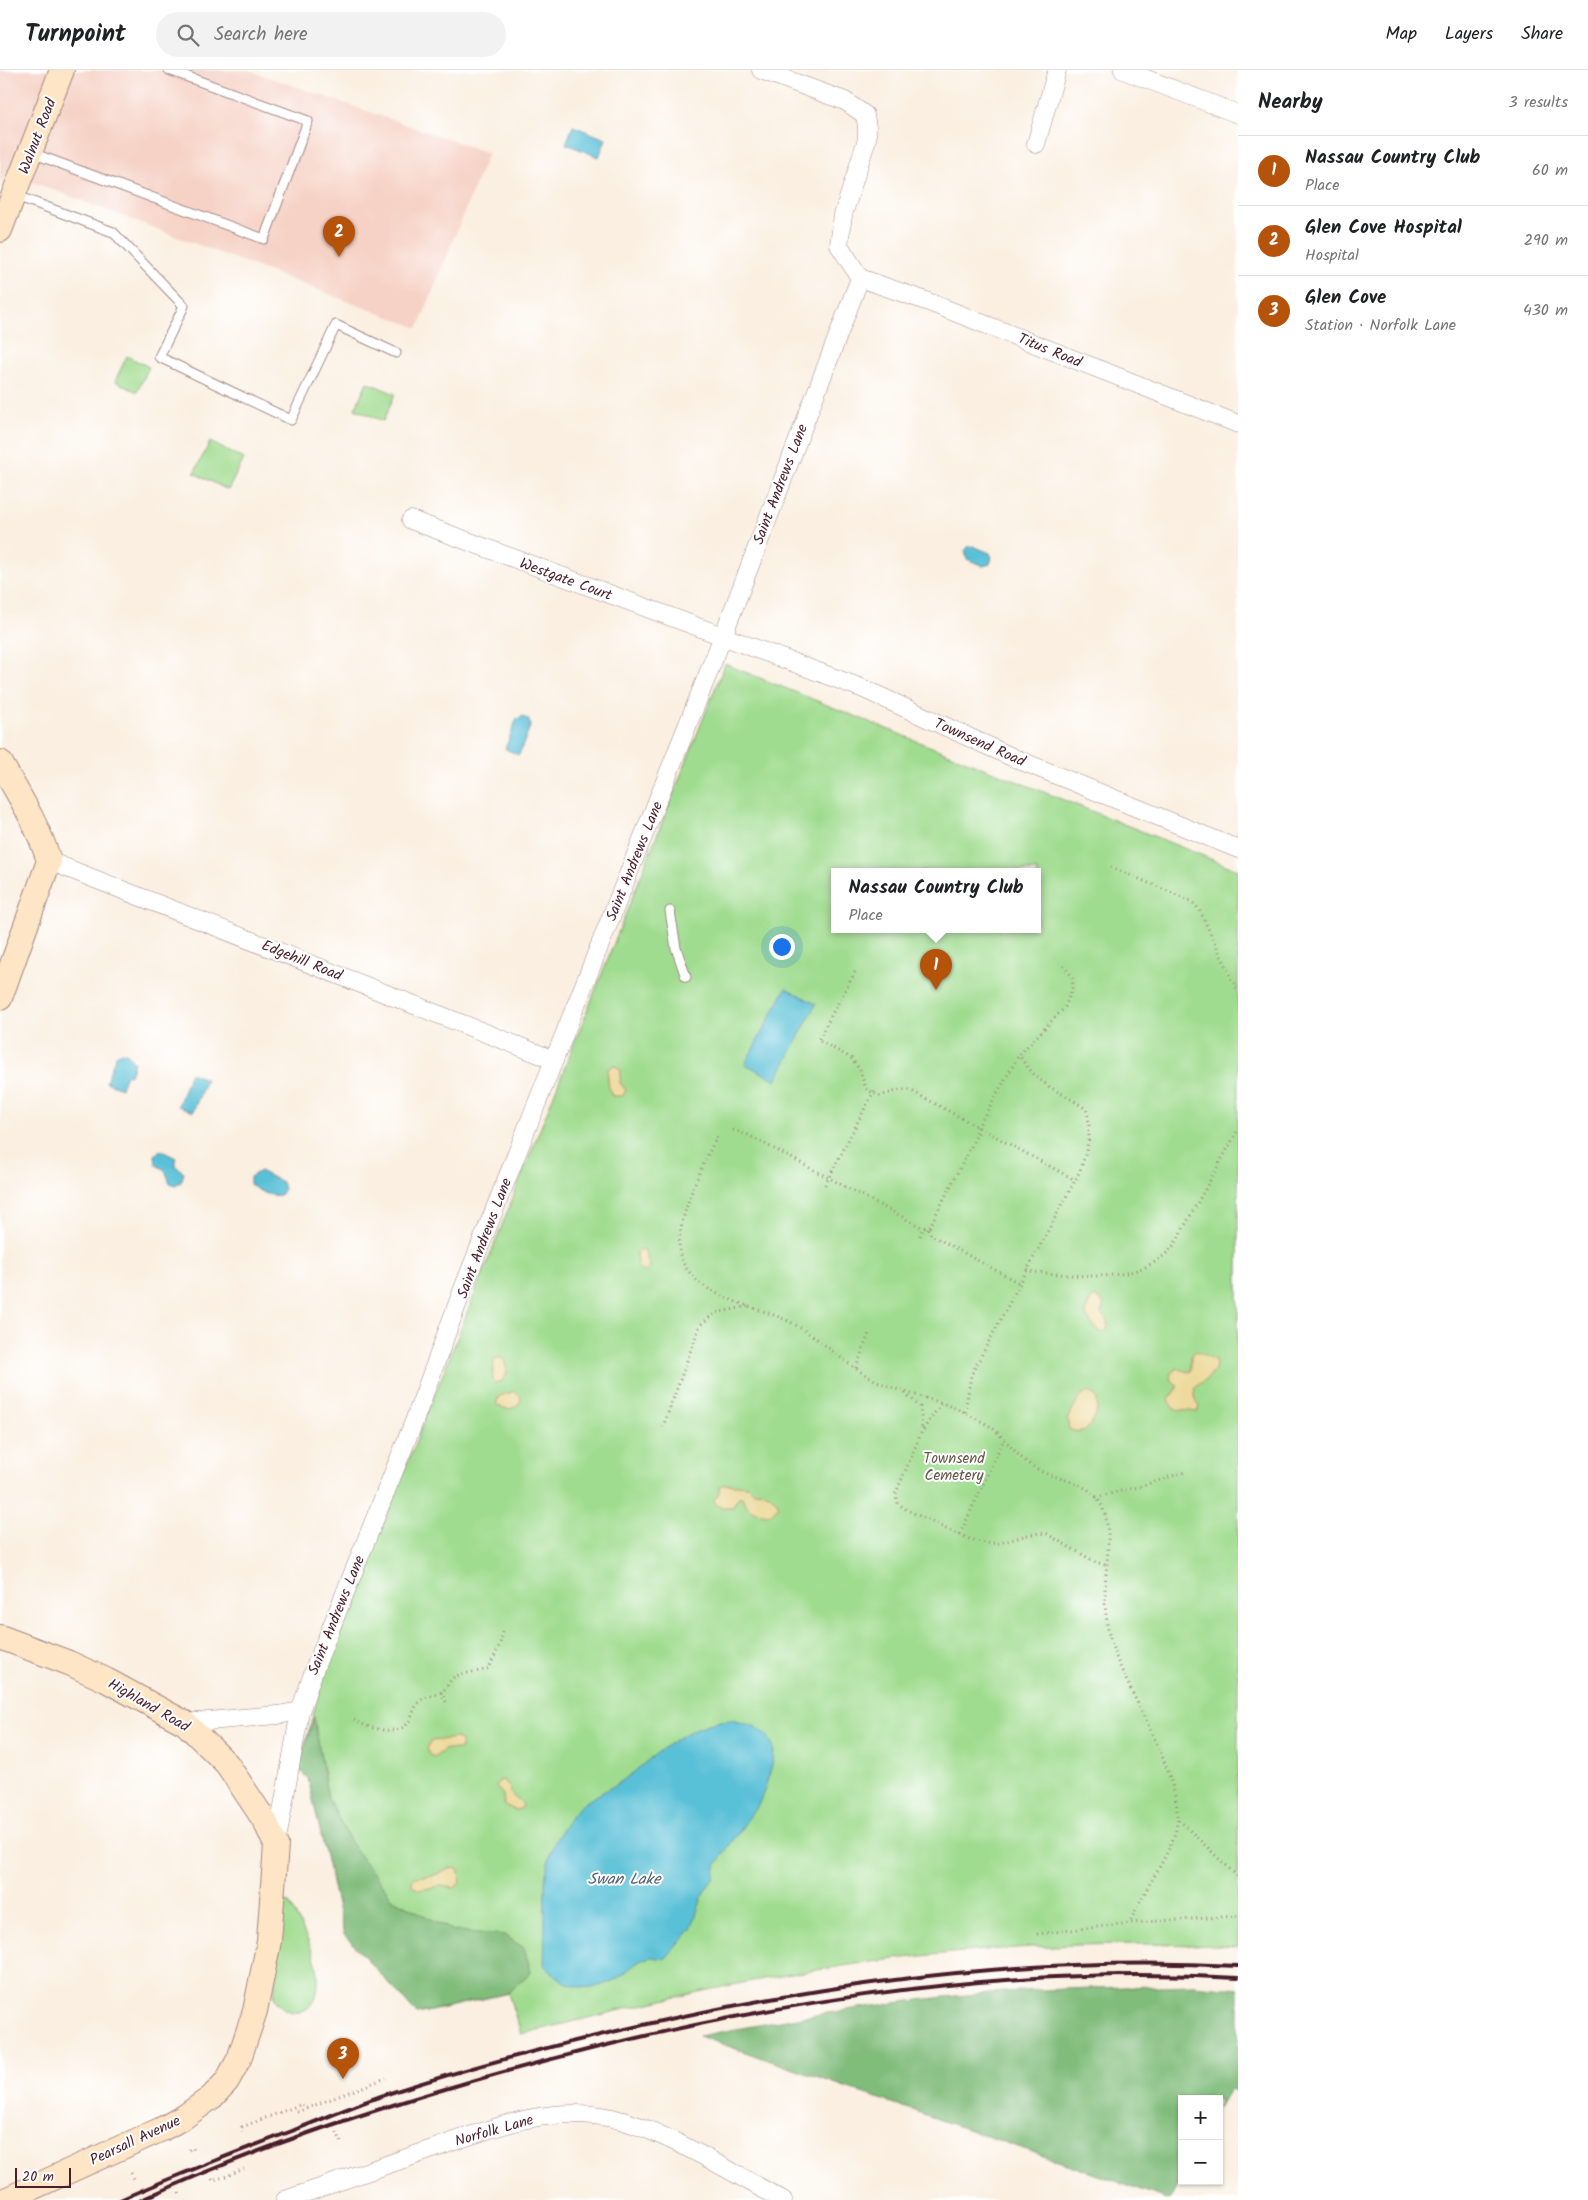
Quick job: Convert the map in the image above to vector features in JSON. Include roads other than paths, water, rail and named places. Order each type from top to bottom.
[{"type":"street","name":"Walnut Road","points":[[0,230],[32,153],[62,70]]},
{"type":"street","points":[[761,70],[845,101],[864,114],[868,127],[867,139],[843,216],[839,245],[860,278]]},
{"type":"street","points":[[1036,144],[1057,70]]},
{"type":"street","points":[[1123,70],[1238,114]]},
{"type":"street","name":"Titus Road","points":[[860,278],[935,305],[1238,424]]},
{"type":"street","name":"Saint Andrews Lane","points":[[276,1845],[300,1711],[316,1665],[413,1424],[464,1286],[722,636],[860,278]]},
{"type":"street","name":"Westgate Court","points":[[411,520],[722,636]]},
{"type":"street","name":"Townsend Road","points":[[722,636],[864,690],[1014,758],[1238,849]]},
{"type":"street","points":[[0,762],[30,812],[49,861],[0,998]]},
{"type":"street","name":"Edgehill Road","points":[[49,861],[554,1060]]},
{"type":"street","name":"Highland Road","points":[[0,1637],[84,1670],[185,1722],[227,1764],[265,1821],[276,1845]]},
{"type":"street","points":[[185,1722],[278,1715],[300,1711]]},
{"type":"street","name":"Pearsall Avenue","points":[[5,2200],[162,2130],[212,2097],[227,2081],[239,2059],[255,2011],[269,1941],[276,1845]]},
{"type":"street","name":"Norfolk Lane","points":[[285,2200],[508,2123],[551,2115],[593,2115],[614,2118],[690,2150],[783,2200]]},
{"type":"lane","points":[[32,153],[264,239],[308,122],[168,70]]},
{"type":"lane","points":[[14,195],[113,232],[184,306],[159,357],[291,420],[336,324],[396,353]]},
{"type":"lane","points":[[670,911],[676,948],[686,977]]},
{"type":"water","points":[[573,126],[606,139],[599,157],[566,144]]},
{"type":"water","points":[[973,546],[990,553],[992,558],[990,564],[983,566],[967,559],[965,551],[968,547]]},
{"type":"water","points":[[522,716],[529,720],[531,724],[519,755],[505,749],[517,718],[520,719]]},
{"type":"water","points":[[786,988],[816,1004],[776,1080],[745,1064]]},
{"type":"water","points":[[122,1052],[128,1054],[134,1063],[130,1075],[126,1074],[121,1088],[106,1082],[116,1055]]},
{"type":"water","points":[[190,1073],[206,1079],[193,1112],[178,1106]]},
{"type":"water","points":[[160,1150],[176,1158],[176,1166],[184,1173],[181,1182],[175,1185],[170,1183],[165,1170],[156,1165],[155,1155]]},
{"type":"water","points":[[260,1171],[282,1182],[284,1189],[280,1195],[264,1193],[250,1184],[250,1177]]},
{"type":"water","name":"Swan Lake","points":[[731,1720],[754,1726],[767,1735],[774,1748],[773,1761],[759,1803],[717,1863],[714,1878],[704,1892],[691,1929],[666,1958],[650,1957],[643,1959],[618,1978],[607,1983],[587,1987],[569,1984],[560,1979],[544,1965],[545,1888],[551,1852],[568,1821],[582,1805],[623,1780],[676,1739],[702,1726]]},
{"type":"railway","points":[[120,2200],[349,2108],[417,2084],[551,2047],[652,2023],[796,1994],[943,1974],[1090,1964],[1238,1966]]},
{"type":"railway","points":[[141,2200],[227,2163],[315,2131],[493,2075],[676,2029],[768,2010],[862,1995],[956,1984],[1050,1977],[1144,1975],[1238,1978]]},
{"type":"place","name":"Glen Cove Hospital","points":[[339,257]]},
{"type":"place","name":"Nassau Country Club","points":[[936,990]]},
{"type":"place","name":"Glen Cove","points":[[343,2079]]},
{"type":"park label","name":"Townsend Cemetery","points":[[954,1466]]}]
